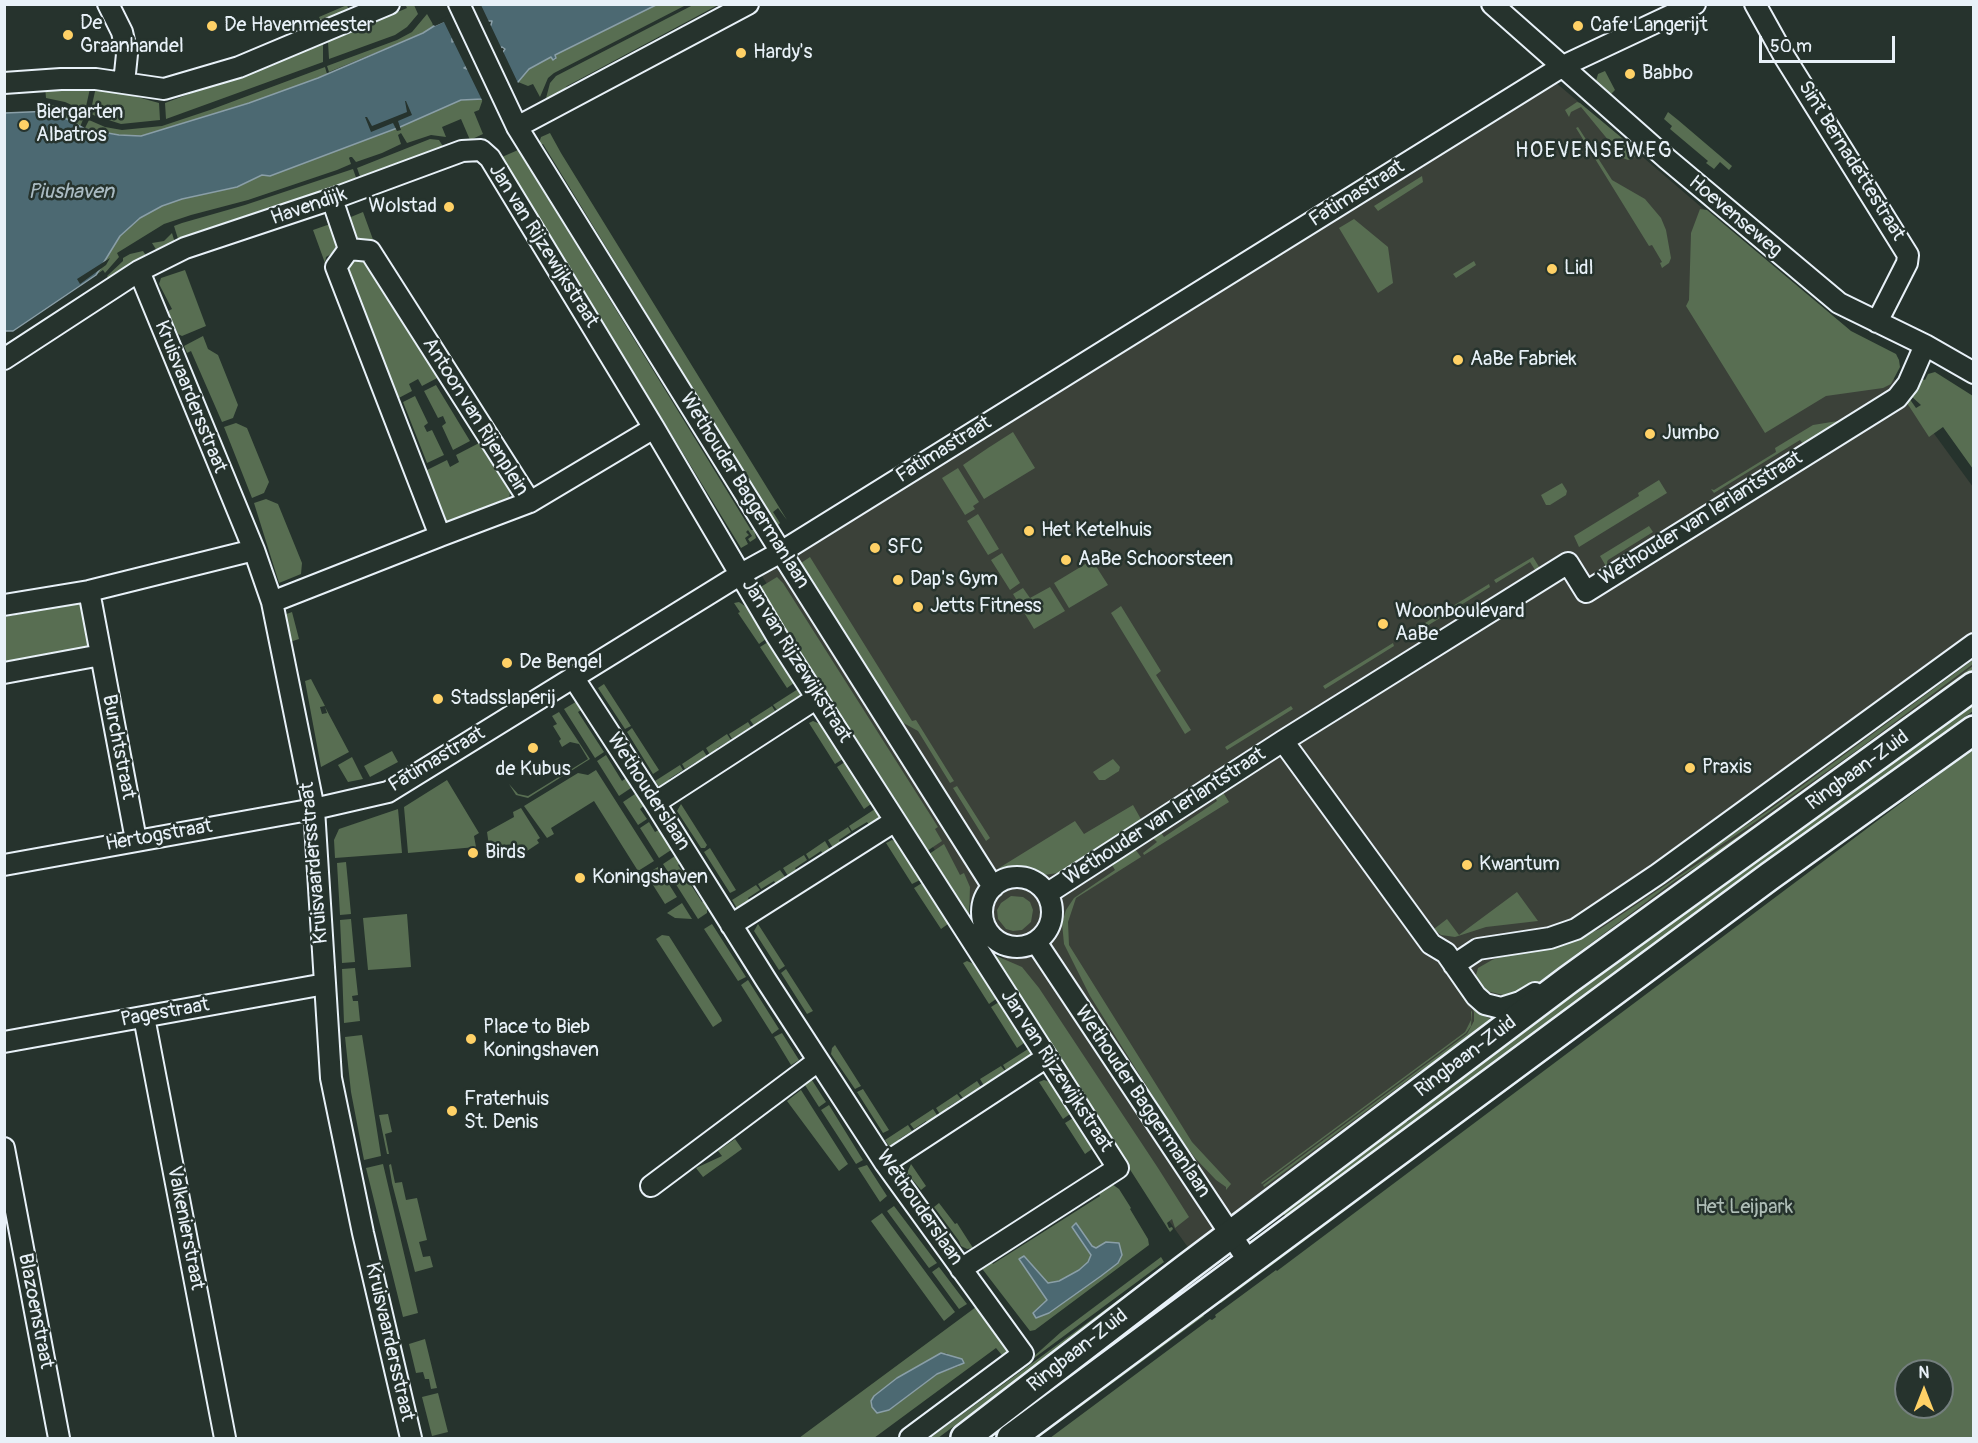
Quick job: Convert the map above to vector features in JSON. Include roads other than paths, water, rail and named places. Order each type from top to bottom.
[{"type":"main road","name":"Ringbaan-Zuid","points":[[965,1438],[1568,980],[1974,686]]},
{"type":"main road","name":"Ringbaan-Zuid","points":[[1011,1438],[1760,883],[1974,730]]},
{"type":"street","points":[[108,4],[122,32],[127,54],[124,83]]},
{"type":"street","points":[[4,83],[96,79],[164,89],[239,67],[389,4]]},
{"type":"street","name":"Wethouder Baggermanlaan","points":[[459,4],[517,127],[781,552],[993,887]]},
{"type":"street","points":[[517,127],[748,4]]},
{"type":"street","name":"Hoevenseweg","points":[[1492,4],[1666,158],[1839,303],[1924,345],[1974,373]]},
{"type":"street","name":"Fatimastraat","points":[[314,809],[388,792],[741,574],[781,552],[1563,66],[1695,4]]},
{"type":"street","name":"Sint Bernadettestraat","points":[[1755,4],[1784,56],[1908,255],[1907,263],[1877,322]]},
{"type":"street","name":"Havendijk","points":[[4,359],[139,271],[185,248],[332,199],[462,151],[481,150]]},
{"type":"street","name":"Jan van Rijzewijkstraat","points":[[481,150],[490,158],[777,635],[1118,1168],[961,1269]]},
{"type":"street","points":[[332,199],[349,249],[336,267],[440,536]]},
{"type":"street","name":"Antoon van Rijenplein","points":[[272,602],[530,502],[370,251],[349,249]]},
{"type":"street","name":"Kruisvaardersstraat","points":[[139,271],[254,550],[272,602],[314,809],[331,1078],[363,1233],[411,1438]]},
{"type":"street","name":"Wethouder van Ierlantstraat","points":[[1048,894],[1282,741],[1568,563],[1586,592],[1897,398],[1908,384],[1924,345]]},
{"type":"street","points":[[530,502],[654,428]]},
{"type":"street","points":[[4,605],[89,591],[254,550]]},
{"type":"street","name":"Burchtstraat","points":[[89,591],[136,840]]},
{"type":"street","name":"Ringbaan-Zuid","points":[[1455,964],[1478,949],[1550,938],[1576,929],[1658,874],[1974,644]]},
{"type":"street","points":[[4,673],[101,655]]},
{"type":"street","name":"Wethouderslaan","points":[[573,677],[885,1163],[1023,1354]]},
{"type":"street","points":[[655,803],[817,698]]},
{"type":"street","name":"Wethouder van Ierlantstraat","points":[[1282,741],[1431,944],[1446,953],[1476,996],[1485,1004],[1501,1008],[1520,1002],[1548,984],[1568,980]]},
{"type":"street","name":"Hertogstraat","points":[[4,865],[314,809]]},
{"type":"street","points":[[731,925],[896,821]]},
{"type":"street","points":[[1016,877],[1028,878],[1039,884],[1048,894],[1052,903],[1051,924],[1046,934],[1036,942],[1018,948],[998,942],[990,935],[982,916],[986,895],[993,887],[1003,880],[1016,877]]},
{"type":"street","name":"Wethouder Baggermanlaan","points":[[1036,942],[1249,1262]]},
{"type":"street","name":"Pagestraat","points":[[4,1042],[325,984]]},
{"type":"street","name":"Valkenierstraat","points":[[144,1017],[225,1438]]},
{"type":"street","points":[[885,1163],[1047,1057]]},
{"type":"street","points":[[651,1186],[818,1061]]},
{"type":"street","name":"Blazoenstraat","points":[[4,1148],[59,1438]]},
{"type":"street","name":"Ringbaan-Zuid","points":[[910,1438],[1023,1354]]},
{"type":"water","name":"Piushaven","points":[[478,5],[656,5],[555,55],[556,58],[553,60],[551,57],[529,69],[518,82],[483,99],[461,100],[400,127],[270,176],[262,175],[237,187],[182,199],[162,206],[140,218],[120,236],[96,275],[13,331],[5,331],[5,113],[52,111],[85,129],[141,136],[249,103],[318,78],[423,33]],"holes":[[[492,21],[491,25],[452,42],[452,39]],[[502,47],[505,49],[503,52],[467,69],[464,68]]]},
{"type":"water","points":[[1076,1223],[1092,1246],[1096,1248],[1106,1242],[1119,1243],[1122,1255],[1118,1263],[1101,1276],[1049,1313],[1036,1318],[1033,1313],[1047,1300],[1019,1259],[1024,1256],[1048,1283],[1059,1281],[1079,1270],[1088,1262],[1091,1255],[1072,1227]]},
{"type":"water","points":[[941,1353],[962,1359],[964,1363],[937,1374],[889,1410],[877,1413],[872,1407],[871,1401],[874,1396],[897,1378]]},
{"type":"place","name":"De Havenmeester","points":[[212,26]]},
{"type":"place","name":"Cafe Langerijt","points":[[1578,26]]},
{"type":"place","name":"De Graanhandel","points":[[68,35]]},
{"type":"place","name":"Hardy's","points":[[741,53]]},
{"type":"place","name":"Babbo","points":[[1630,74]]},
{"type":"place","name":"Biergarten Albatros","points":[[24,125]]},
{"type":"place","name":"Wolstad","points":[[449,207]]},
{"type":"place","name":"Lidl","points":[[1552,269]]},
{"type":"place","name":"AaBe Fabriek","points":[[1458,360]]},
{"type":"place","name":"Jumbo","points":[[1650,434]]},
{"type":"place","name":"Het Ketelhuis","points":[[1029,531]]},
{"type":"place","name":"SFC","points":[[875,548]]},
{"type":"place","name":"AaBe Schoorsteen","points":[[1066,560]]},
{"type":"place","name":"Dap's Gym","points":[[898,580]]},
{"type":"place","name":"Jetts Fitness","points":[[918,607]]},
{"type":"place","name":"Woonboulevard AaBe","points":[[1383,624]]},
{"type":"place","name":"De Bengel","points":[[507,663]]},
{"type":"place","name":"Stadsslaperij","points":[[438,699]]},
{"type":"place","name":"de Kubus","points":[[533,748]]},
{"type":"place","name":"Praxis","points":[[1690,768]]},
{"type":"place","name":"Birds","points":[[473,853]]},
{"type":"place","name":"Kwantum","points":[[1467,865]]},
{"type":"place","name":"Koningshaven","points":[[580,878]]},
{"type":"place","name":"Place to Bieb Koningshaven","points":[[471,1039]]},
{"type":"place","name":"Fraterhuis St. Denis","points":[[452,1111]]},
{"type":"district","name":"HOEVENSEWEG","points":[[1594,152]]},
{"type":"park label","name":"Het Leijpark","points":[[1744,1208]]}]
